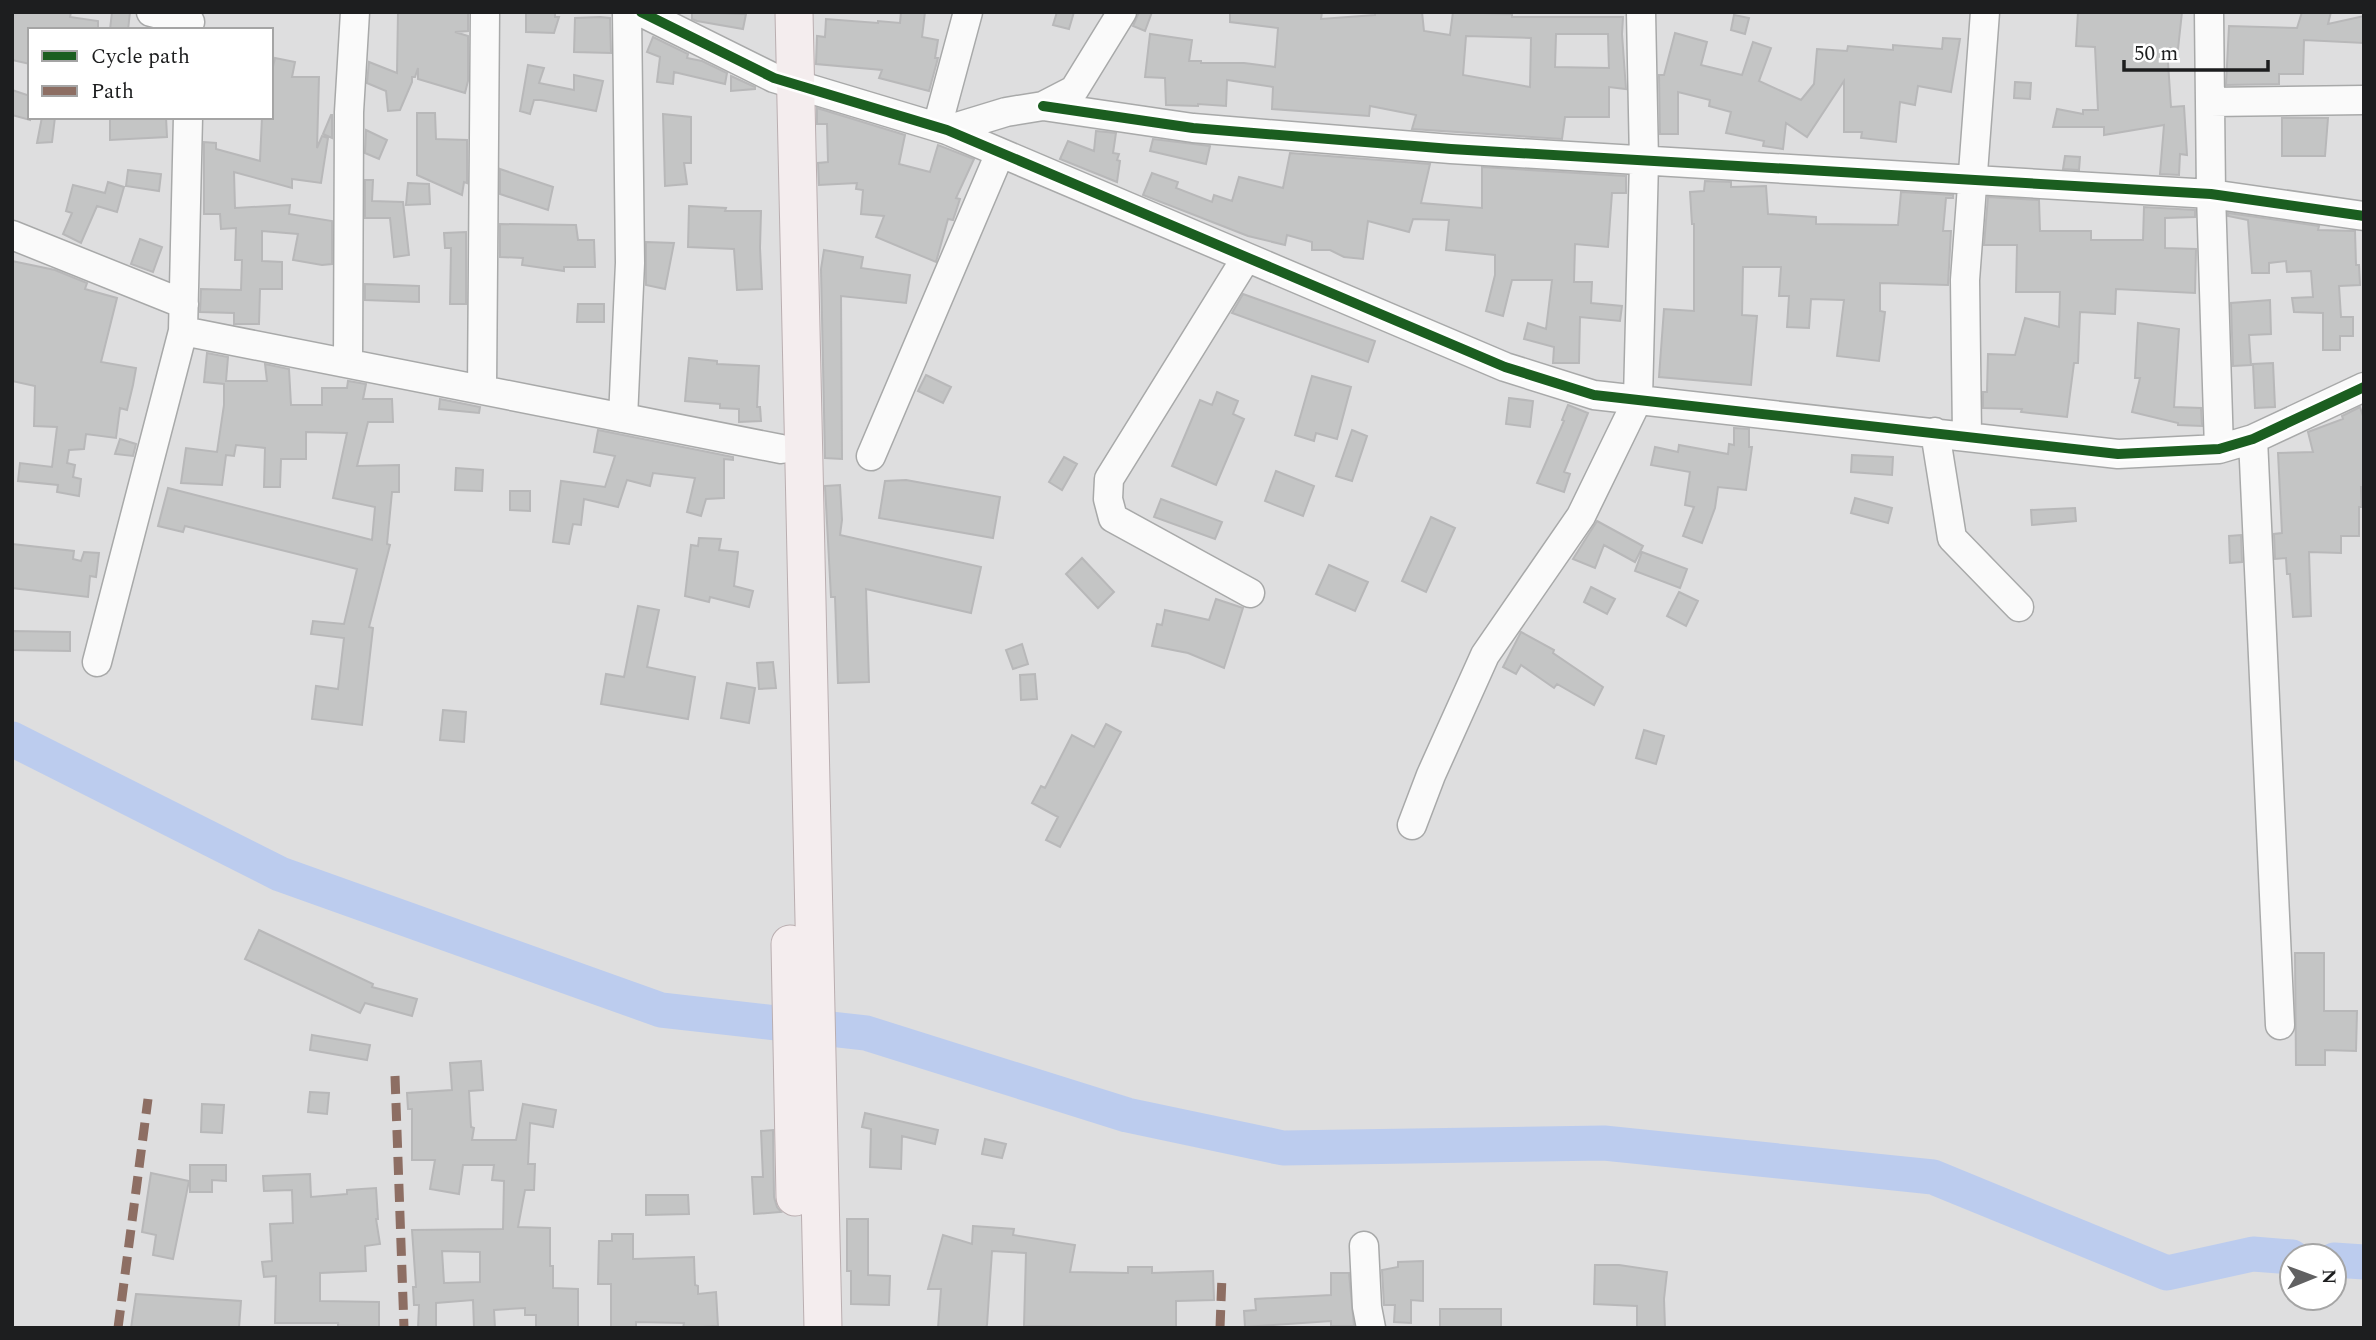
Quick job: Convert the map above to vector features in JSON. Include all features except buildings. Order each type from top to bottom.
[{"type":"main road","points":[[773,12],[785,81],[806,1090],[799,1328]]},
{"type":"main road","points":[[794,12],[785,81],[781,449],[802,894]]},
{"type":"main road","points":[[806,1090],[823,1328]]},
{"type":"street","points":[[151,12],[190,21]]},
{"type":"street","points":[[348,363],[349,112],[355,12]]},
{"type":"street","points":[[482,390],[485,12]]},
{"type":"street","points":[[623,418],[630,263],[627,12]]},
{"type":"street","points":[[640,12],[785,81],[942,129],[1505,367],[1594,395],[2118,454],[2219,449],[2253,439],[2364,387]]},
{"type":"street","points":[[942,129],[968,12]]},
{"type":"street","points":[[1044,106],[1074,90],[1122,12]]},
{"type":"street","points":[[1412,825],[1431,775],[1485,655],[1581,516],[1638,399],[1644,161],[1640,12]]},
{"type":"street","points":[[1967,436],[1965,280],[1985,12]]},
{"type":"street","points":[[2209,12],[2211,194],[2219,449]]},
{"type":"street","points":[[2210,102],[2364,100]]},
{"type":"street","points":[[942,129],[1006,112],[1044,106],[1193,128],[1451,149],[2211,194],[2364,216]]},
{"type":"street","points":[[97,662],[184,317],[188,119]]},
{"type":"street","points":[[871,456],[1000,153]]},
{"type":"street","points":[[12,235],[184,317],[348,363],[781,449]]},
{"type":"street","points":[[1246,258],[1109,478],[1108,499],[1113,518],[1250,593]]},
{"type":"street","points":[[1935,432],[1952,538],[2019,607]]},
{"type":"street","points":[[2253,439],[2280,1025]]},
{"type":"street","points":[[1364,1245],[1367,1307],[1371,1328]]},
{"type":"waterway","points":[[12,739],[280,874],[661,1010],[866,1033],[1127,1115],[1283,1148],[1604,1143],[1933,1177],[2167,1273],[2253,1254],[2278,1256]]},
{"type":"waterway","points":[[2348,1261],[2364,1262]]},
{"type":"marked path","points":[[395,1076],[404,1328]]},
{"type":"marked path","points":[[118,1328],[148,1099]]},
{"type":"marked path","points":[[1220,1328],[1222,1276]]},
{"type":"cycle path","points":[[641,12],[774,78],[947,130],[1505,367],[1594,395],[2118,454],[2219,449],[2253,439],[2364,387]]},
{"type":"cycle path","points":[[1043,106],[1193,128],[1451,149],[2211,194],[2364,216]]}]
